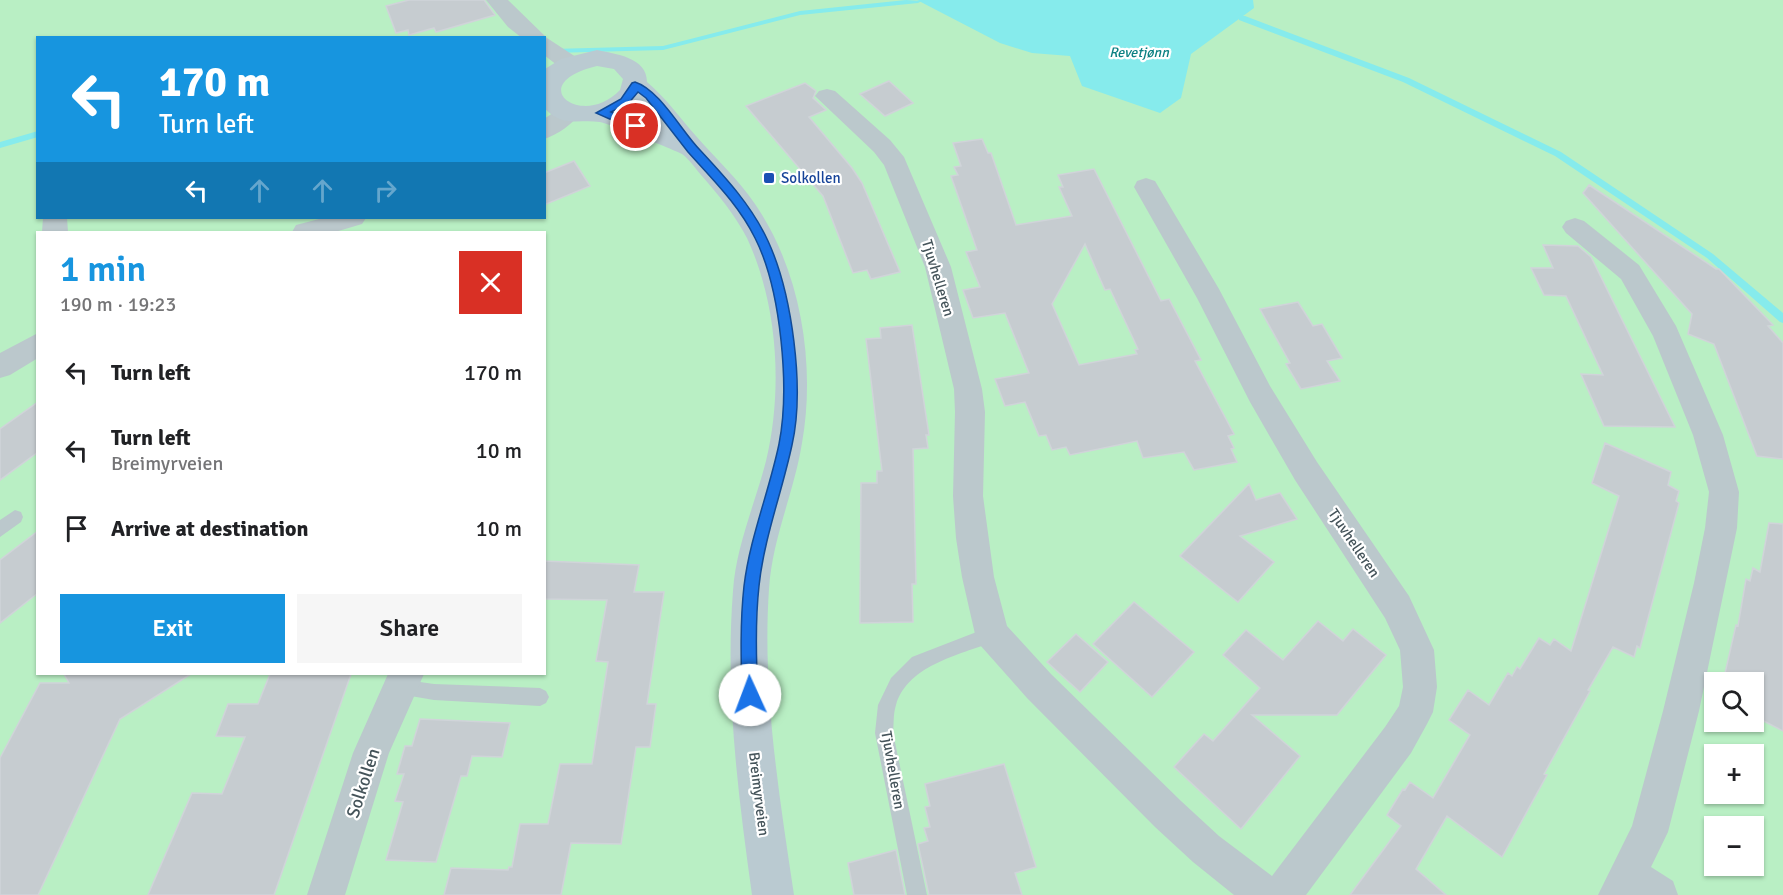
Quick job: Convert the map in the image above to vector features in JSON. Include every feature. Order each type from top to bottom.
[{"type":"street","points":[[497,0],[516,22],[534,36]]},
{"type":"street","points":[[546,45],[571,64]]},
{"type":"street","points":[[597,58],[622,63],[635,77],[635,85],[632,94],[624,102],[601,113],[584,115],[568,113],[550,102],[547,94],[547,86],[552,77],[571,64],[597,58]]},
{"type":"street","name":"Breimyrveien","points":[[635,85],[649,96],[725,184],[747,214],[762,240],[774,274],[788,359],[790,402],[786,443],[760,539],[751,586],[748,648],[756,780],[773,895]]},
{"type":"street","name":"Tjuvhelleren","points":[[827,96],[882,146],[896,163],[939,267],[968,389],[968,496],[972,538],[978,577],[992,634],[1039,686],[1168,814],[1206,849],[1265,895]]},
{"type":"street","points":[[546,130],[568,113]]},
{"type":"street","name":"Breimyrveien","points":[[601,113],[693,149]]},
{"type":"street","name":"Tjuvhelleren","points":[[1146,187],[1209,296],[1260,394],[1306,471],[1397,607],[1417,650],[1420,687],[1415,712],[1398,741],[1282,895]]},
{"type":"street","points":[[318,225],[348,219]]},
{"type":"street","points":[[1575,227],[1630,272],[1666,334],[1708,435],[1724,492],[1710,583],[1681,711],[1635,888]]},
{"type":"street","points":[[0,367],[36,345]]},
{"type":"street","name":"Solkollen","points":[[326,895],[374,746],[403,680]]},
{"type":"lane","points":[[0,530],[15,517]]},
{"type":"lane","name":"Tjuvhelleren","points":[[917,895],[884,733],[887,705],[897,684],[918,663],[992,634]]},
{"type":"lane","points":[[403,680],[434,692],[540,697]]},
{"type":"green space","points":[[0,0],[1783,0],[1783,895],[0,895]]},
{"type":"water","name":"Revetjønn","points":[[917,0],[1253,0],[1254,8],[1191,54],[1181,98],[1160,113],[1082,86],[1070,56],[1032,53],[1000,43]]},
{"type":"building","points":[[409,0],[484,0],[495,15],[436,32],[434,28],[409,35],[408,30],[396,33],[386,6]]},
{"type":"building","points":[[889,81],[913,103],[885,116],[860,94]]},
{"type":"building","points":[[805,83],[816,91],[813,98],[826,110],[809,117],[862,183],[900,272],[871,279],[867,270],[853,273],[823,196],[746,106]]},
{"type":"building","points":[[982,139],[988,153],[991,153],[1016,225],[1072,216],[1059,187],[1063,187],[1058,175],[1094,169],[1161,301],[1169,299],[1201,360],[1195,361],[1234,434],[1228,436],[1237,462],[1194,470],[1184,452],[1143,458],[1137,441],[1070,455],[1066,447],[1052,450],[1046,435],[1039,436],[1025,402],[1005,406],[995,379],[1029,373],[1005,313],[973,318],[963,290],[980,287],[966,252],[977,250],[951,176],[958,175],[954,167],[961,166],[953,143]],"holes":[[[1085,244],[1105,290],[1110,289],[1138,349],[1135,350],[1137,354],[1079,365],[1052,304]]]},
{"type":"building","points":[[574,161],[590,186],[546,204],[546,172]]},
{"type":"building","points":[[1589,185],[1719,269],[1773,325],[1768,326],[1783,343],[1783,459],[1757,456],[1714,344],[1688,334],[1692,314],[1583,193]]},
{"type":"building","points":[[1543,245],[1578,246],[1591,257],[1675,427],[1604,426],[1581,374],[1603,375],[1566,296],[1544,295],[1531,268],[1553,268]]},
{"type":"building","points":[[1298,302],[1313,326],[1322,324],[1342,358],[1327,361],[1340,381],[1301,389],[1286,364],[1290,363],[1260,309]]},
{"type":"building","points":[[912,325],[929,435],[926,435],[928,448],[913,449],[916,584],[912,584],[913,622],[860,623],[861,483],[877,483],[877,471],[882,471],[866,339],[881,338],[880,328]]},
{"type":"building","points":[[36,403],[36,453],[0,480],[0,429]]},
{"type":"building","points":[[1605,443],[1671,472],[1668,485],[1679,491],[1676,501],[1679,503],[1640,648],[1637,646],[1634,657],[1613,647],[1588,690],[1590,691],[1544,774],[1547,775],[1502,857],[1447,816],[1416,869],[1446,895],[1350,895],[1401,826],[1387,815],[1403,789],[1405,790],[1410,782],[1433,798],[1470,735],[1449,720],[1468,690],[1489,705],[1508,673],[1512,676],[1517,667],[1520,669],[1539,638],[1550,645],[1554,639],[1571,651],[1619,496],[1592,483]]},
{"type":"building","points":[[1249,484],[1256,500],[1280,493],[1297,519],[1240,536],[1274,562],[1238,602],[1180,556]]},
{"type":"building","points":[[1769,523],[1783,524],[1783,731],[1764,721],[1764,672],[1725,672],[1736,625],[1738,626],[1746,579],[1750,581],[1753,568],[1760,572]]},
{"type":"building","points":[[36,533],[36,595],[0,623],[0,560]]},
{"type":"building","points":[[546,561],[639,565],[634,592],[664,592],[647,704],[656,704],[650,747],[636,747],[621,844],[571,843],[561,895],[444,895],[451,868],[508,870],[512,867],[520,824],[548,824],[560,764],[592,764],[608,662],[596,661],[607,600],[546,599]]},
{"type":"building","points":[[1134,602],[1194,652],[1152,697],[1093,644]]},
{"type":"building","points":[[1318,621],[1343,641],[1353,629],[1386,655],[1337,715],[1252,715],[1300,756],[1241,829],[1174,767],[1204,734],[1213,741],[1260,688],[1223,655],[1246,630],[1283,660]]},
{"type":"building","points":[[1076,634],[1108,662],[1080,692],[1047,662]]},
{"type":"building","points":[[65,675],[189,675],[120,719],[38,895],[0,895],[0,758],[40,683],[69,683]]},
{"type":"building","points":[[270,675],[351,675],[274,895],[148,895],[192,793],[222,794],[245,737],[216,736],[228,704],[258,704]]},
{"type":"building","points":[[420,719],[510,723],[502,757],[472,756],[467,776],[461,776],[436,862],[386,860],[403,802],[395,801],[404,774],[397,774],[405,746],[412,746]]},
{"type":"building","points":[[1004,764],[1036,867],[1015,873],[1022,895],[929,895],[918,844],[928,841],[924,828],[930,827],[925,807],[930,806],[925,784]]},
{"type":"building","points":[[896,850],[905,895],[854,895],[848,863]]},
{"type":"waterway","points":[[552,51],[663,48],[800,13],[918,1]]},
{"type":"waterway","points":[[1242,18],[1406,80],[1558,154],[1710,256],[1783,319]]},
{"type":"waterway","points":[[0,145],[36,135]]},
{"type":"place","name":"Solkollen","points":[[769,178]]},
{"type":"route","points":[[636,126],[601,113],[624,102],[632,94],[635,85],[649,96],[661,113],[725,184],[747,214],[762,240],[774,274],[782,311],[790,402],[786,443],[760,539],[751,586],[748,648],[750,695]]}]
